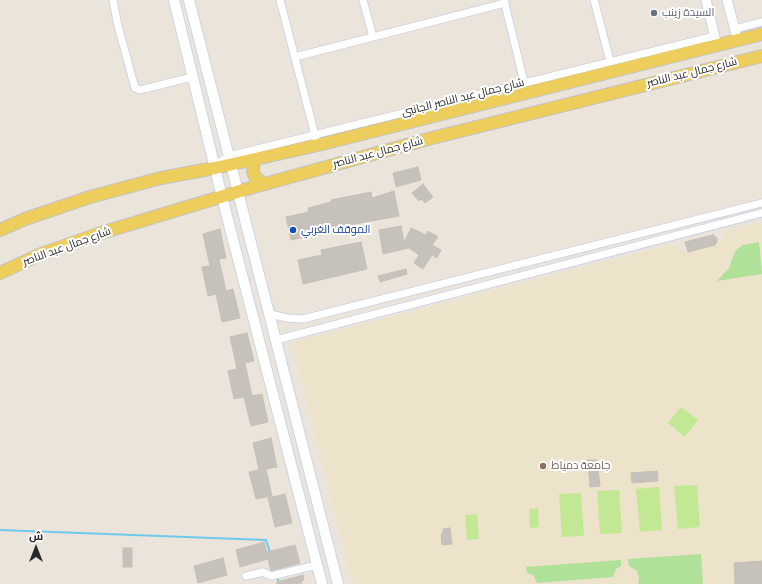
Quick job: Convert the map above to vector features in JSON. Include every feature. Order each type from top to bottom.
[{"type":"main road","points":[[174,0],[222,196],[322,584]]},
{"type":"main road","points":[[189,0],[338,584]]},
{"type":"main road","name":"شارع جمال عبد الناصر","points":[[0,230],[25,219],[90,197],[161,178],[215,168],[230,160],[256,159],[316,140],[426,118],[468,102],[572,76],[716,41],[738,41],[762,34]]},
{"type":"main road","name":"شارع جمال عبد الناصر","points":[[0,273],[41,254],[93,236],[264,184],[432,138],[730,69],[762,56]]},
{"type":"main road","points":[[426,118],[432,138]]},
{"type":"main road","points":[[256,159],[253,165],[253,172],[256,178],[264,184]]},
{"type":"street","points":[[113,0],[118,26],[135,88],[140,90],[192,77]]},
{"type":"street","points":[[280,0],[316,140]]},
{"type":"street","points":[[363,0],[373,37]]},
{"type":"street","points":[[594,0],[610,61]]},
{"type":"street","points":[[706,0],[716,41]]},
{"type":"street","points":[[727,0],[738,41]]},
{"type":"street","points":[[295,57],[504,1],[524,82]]},
{"type":"street","points":[[735,29],[762,22]]},
{"type":"street","name":"شارع جمال عبد الناصر الجانبى","points":[[230,160],[468,102],[524,82],[572,76],[610,61],[670,52]]},
{"type":"street","points":[[270,314],[287,318],[303,318],[762,203]]},
{"type":"street","points":[[276,340],[762,213]]},
{"type":"street","points":[[246,576],[263,572],[271,576],[317,565]]},
{"type":"shaded area","name":"جامعة دمياط","points":[[762,222],[762,584],[353,584],[293,346],[294,342],[674,244],[686,252],[719,243],[726,232]]},
{"type":"green space","points":[[759,242],[762,274],[717,281],[729,268],[737,249],[743,245]]},
{"type":"green space","points":[[681,407],[698,420],[685,437],[668,423]]},
{"type":"green space","points":[[697,485],[700,527],[678,529],[674,486]]},
{"type":"green space","points":[[659,487],[662,530],[640,532],[636,489]]},
{"type":"green space","points":[[619,490],[622,533],[600,534],[597,491]]},
{"type":"green space","points":[[581,493],[584,536],[562,537],[559,494]]},
{"type":"green space","points":[[538,508],[539,527],[530,528],[529,509]]},
{"type":"green space","points":[[477,514],[479,539],[467,540],[465,515]]},
{"type":"green space","points":[[701,554],[703,584],[638,584],[639,578],[637,571],[629,566],[628,559]]},
{"type":"green space","points":[[621,560],[621,566],[616,569],[613,577],[537,583],[534,576],[527,573],[526,567]]},
{"type":"building","points":[[418,167],[421,180],[396,187],[393,173]]},
{"type":"building","points":[[423,184],[433,197],[425,203],[421,199],[419,201],[412,193]]},
{"type":"building","points":[[394,191],[399,216],[333,228],[333,231],[291,240],[286,217],[309,212],[308,208],[331,202],[331,200],[371,192],[372,198]]},
{"type":"building","points":[[401,226],[404,242],[411,228],[426,235],[428,231],[438,237],[432,245],[441,250],[437,258],[432,255],[423,269],[414,263],[419,255],[409,248],[383,254],[379,230]]},
{"type":"building","points":[[220,229],[226,258],[219,259],[226,291],[233,289],[240,318],[222,322],[216,294],[208,296],[202,267],[210,266],[203,234]]},
{"type":"building","points":[[713,235],[717,238],[715,245],[688,252],[685,242]]},
{"type":"building","points":[[361,242],[367,269],[303,284],[298,260],[322,255],[321,250]]},
{"type":"building","points":[[406,269],[407,274],[380,282],[378,276]]},
{"type":"building","points":[[247,333],[254,361],[245,363],[252,396],[262,394],[268,422],[251,426],[244,397],[234,399],[228,371],[237,369],[230,337]]},
{"type":"building","points":[[271,438],[277,467],[266,469],[272,496],[256,499],[249,472],[259,470],[253,443]]},
{"type":"building","points":[[588,460],[597,460],[600,486],[590,487]]},
{"type":"building","points":[[657,471],[658,481],[632,483],[631,473]]},
{"type":"building","points":[[285,494],[292,523],[275,527],[268,498]]},
{"type":"building","points":[[450,528],[452,544],[442,545],[441,534],[443,534],[443,529]]},
{"type":"building","points":[[264,542],[267,552],[295,545],[300,563],[271,571],[268,559],[240,567],[236,550]]},
{"type":"building","points":[[123,548],[132,548],[132,567],[123,567]]},
{"type":"building","points":[[223,558],[227,575],[198,583],[194,566]]},
{"type":"building","points":[[762,561],[762,584],[735,584],[734,563]]},
{"type":"building","points":[[303,575],[304,580],[301,581],[302,583],[277,584],[277,582]]},
{"type":"waterway","points":[[0,530],[266,540],[270,553]]},
{"type":"waterway","points":[[277,577],[279,584]]},
{"type":"place","name":"السيدة زينب","points":[[654,13]]},
{"type":"place","name":"الموقف الغربي","points":[[293,230]]},
{"type":"place","name":"جامعة دمياط","points":[[543,466]]}]
